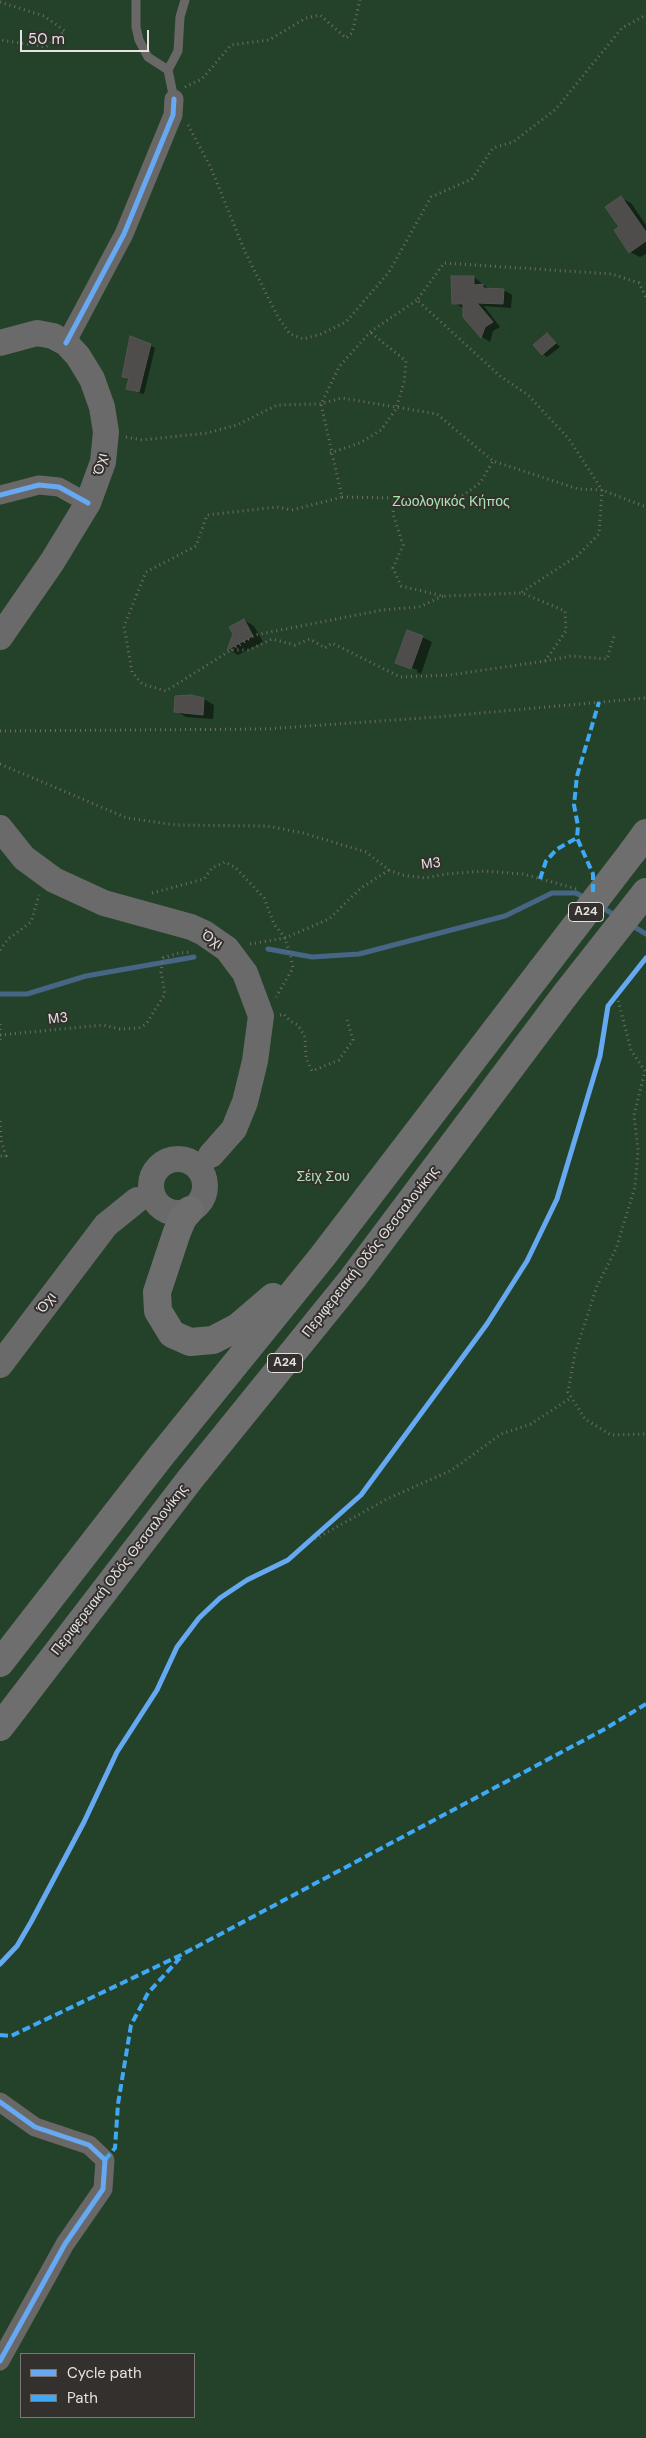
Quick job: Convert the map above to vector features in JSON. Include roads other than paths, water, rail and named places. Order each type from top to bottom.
[{"type":"highway","name":"Α24","points":[[0,1663],[160,1457],[322,1257],[639,842]]},
{"type":"highway","name":"Περιφερειακή Οδός Θεσσαλονίκης","points":[[0,1727],[191,1478],[353,1278],[565,995],[646,892]]},
{"type":"highway","points":[[190,1210],[183,1218],[177,1232],[157,1292],[161,1319],[172,1334],[183,1340],[199,1342],[213,1340],[238,1327],[322,1257]]},
{"type":"main road","name":"Όχι","points":[[0,343],[39,333],[54,336],[66,343],[78,356],[92,379],[106,424],[103,462],[88,503],[52,562],[0,636]]},
{"type":"main road","name":"Όχι","points":[[0,828],[24,858],[46,876],[104,902],[174,922],[204,933],[226,949],[246,973],[261,1016],[255,1061],[245,1102],[234,1129],[200,1158]]},
{"type":"main road","points":[[200,1158],[205,1181],[202,1198],[190,1210],[172,1213],[147,1202],[152,1179],[162,1164],[170,1160],[200,1158]]},
{"type":"main road","name":"Όχι","points":[[0,1365],[106,1225],[147,1202]]},
{"type":"street","points":[[66,343],[124,234],[173,115],[174,99]]},
{"type":"street","points":[[0,495],[39,484],[59,487],[88,503]]},
{"type":"street","points":[[0,2102],[34,2127],[89,2146],[105,2160],[103,2189],[65,2244],[0,2361]]},
{"type":"lane","points":[[136,0],[136,27],[139,40],[148,57],[168,70]]},
{"type":"lane","points":[[174,99],[168,70],[178,51],[180,17],[185,0]]},
{"type":"waterway","points":[[268,949],[312,957],[359,954],[505,916],[552,893],[576,893],[585,898]]},
{"type":"waterway","points":[[601,907],[618,917]]},
{"type":"waterway","points":[[631,925],[646,934]]},
{"type":"waterway","points":[[0,994],[27,994],[86,976],[194,957]]},
{"type":"park label","name":"Ζωολογικός Κήπος","points":[[451,502]]},
{"type":"park label","name":"Σέιχ Σου","points":[[323,1177]]}]
